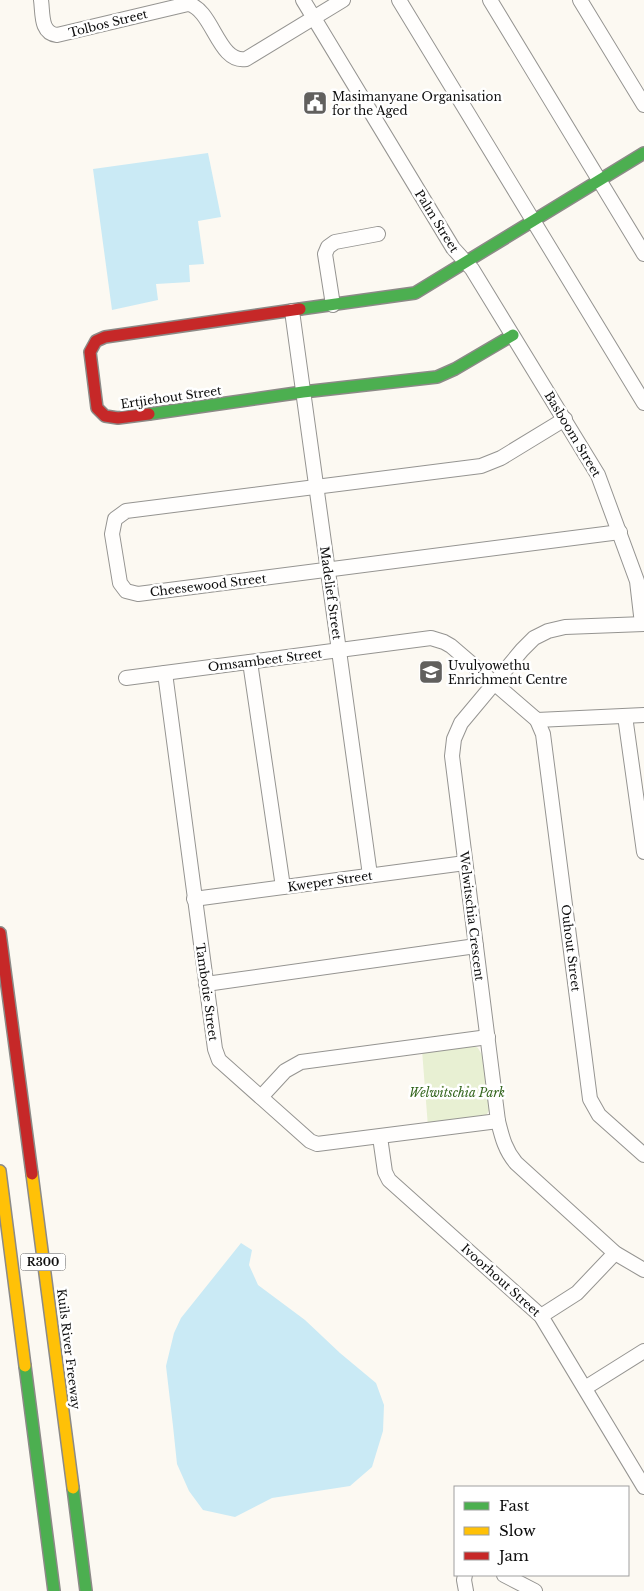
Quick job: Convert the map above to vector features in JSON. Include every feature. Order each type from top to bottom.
[{"type":"main road","name":"Palm Street","points":[[465,261],[644,153]]},
{"type":"main road","name":"Ertjiehout Street","points":[[465,261],[415,293],[100,338],[93,344],[89,357],[97,408],[105,416],[114,418],[303,392],[437,377],[455,369],[513,335]]},
{"type":"main road","name":"Kuils River Freeway","points":[[0,933],[86,1591]]},
{"type":"main road","name":"R300","points":[[0,1171],[54,1591]]},
{"type":"street","name":"Tolbos Street","points":[[41,0],[45,28],[51,34],[57,35],[191,4],[200,11],[230,55],[241,60],[246,59],[314,17]]},
{"type":"street","name":"Palm Street","points":[[303,0],[453,248],[465,261]]},
{"type":"street","points":[[314,17],[343,0]]},
{"type":"street","points":[[399,0],[644,403]]},
{"type":"street","points":[[490,0],[644,254]]},
{"type":"street","points":[[580,0],[644,105]]},
{"type":"street","points":[[333,305],[325,254],[328,248],[335,242],[378,234]]},
{"type":"street","name":"Basboom Street","points":[[465,261],[513,335],[594,468],[620,532],[637,582],[643,624]]},
{"type":"street","name":"Madelief Street","points":[[292,311],[370,875]]},
{"type":"street","name":"Cheesewood Street","points":[[564,419],[501,458],[481,466],[131,510],[115,519],[112,534],[120,583],[123,588],[134,594],[620,532]]},
{"type":"street","name":"Welwitschia Crescent","points":[[643,624],[565,627],[548,630],[527,644],[461,723],[454,739],[452,756],[498,1121],[503,1142],[516,1163],[615,1253],[644,1270]]},
{"type":"street","name":"Omsambeet Street","points":[[126,678],[431,638],[451,646],[537,720]]},
{"type":"street","points":[[250,662],[283,887]]},
{"type":"street","name":"Tambotie Street","points":[[165,673],[216,1055],[222,1064],[317,1144],[498,1121]]},
{"type":"street","points":[[537,720],[644,715]]},
{"type":"street","points":[[625,716],[644,852]]},
{"type":"street","name":"Ouhout Street","points":[[537,720],[543,734],[590,1099],[599,1116],[644,1155]]},
{"type":"street","name":"Kweper Street","points":[[194,899],[465,862]]},
{"type":"street","points":[[206,984],[476,946]]},
{"type":"street","points":[[261,1097],[285,1072],[301,1062],[488,1037]]},
{"type":"street","name":"Ivoorhout Street","points":[[380,1137],[385,1172],[389,1180],[542,1316],[644,1487]]},
{"type":"street","points":[[542,1316],[581,1290],[615,1253]]},
{"type":"street","points":[[585,1388],[644,1351]]},
{"type":"street","points":[[465,1576],[466,1591]]},
{"type":"street","points":[[506,1576],[535,1591]]},
{"type":"green space","name":"Welwitschia Park","points":[[472,1045],[478,1048],[482,1055],[490,1109],[485,1117],[428,1127],[422,1050]]},
{"type":"water","points":[[208,153],[221,217],[198,221],[204,264],[189,265],[190,282],[156,284],[158,300],[112,310],[93,169]]},
{"type":"water","points":[[241,1243],[252,1250],[249,1265],[258,1285],[305,1320],[376,1383],[384,1405],[383,1431],[372,1467],[350,1486],[272,1498],[235,1517],[203,1510],[189,1491],[177,1464],[166,1366],[174,1333],[181,1318]]},
{"type":"traffic: fast","points":[[300,309],[415,293],[644,153]]},
{"type":"traffic: fast","points":[[149,414],[303,392],[437,377],[455,369],[513,335]]},
{"type":"traffic: fast","points":[[25,1366],[54,1591]]},
{"type":"traffic: fast","points":[[73,1488],[86,1591]]},
{"type":"traffic: slow","points":[[0,1171],[25,1366]]},
{"type":"traffic: slow","points":[[32,1174],[73,1488]]},
{"type":"traffic: jam","points":[[149,414],[118,418],[105,416],[97,408],[90,352],[96,341],[105,337],[300,309]]},
{"type":"traffic: jam","points":[[0,933],[32,1174]]},
{"type":"place","name":"Masimanyane Organisation for the Aged","points":[[315,103]]},
{"type":"place","name":"Uvulyowethu Enrichment Centre","points":[[431,672]]}]
